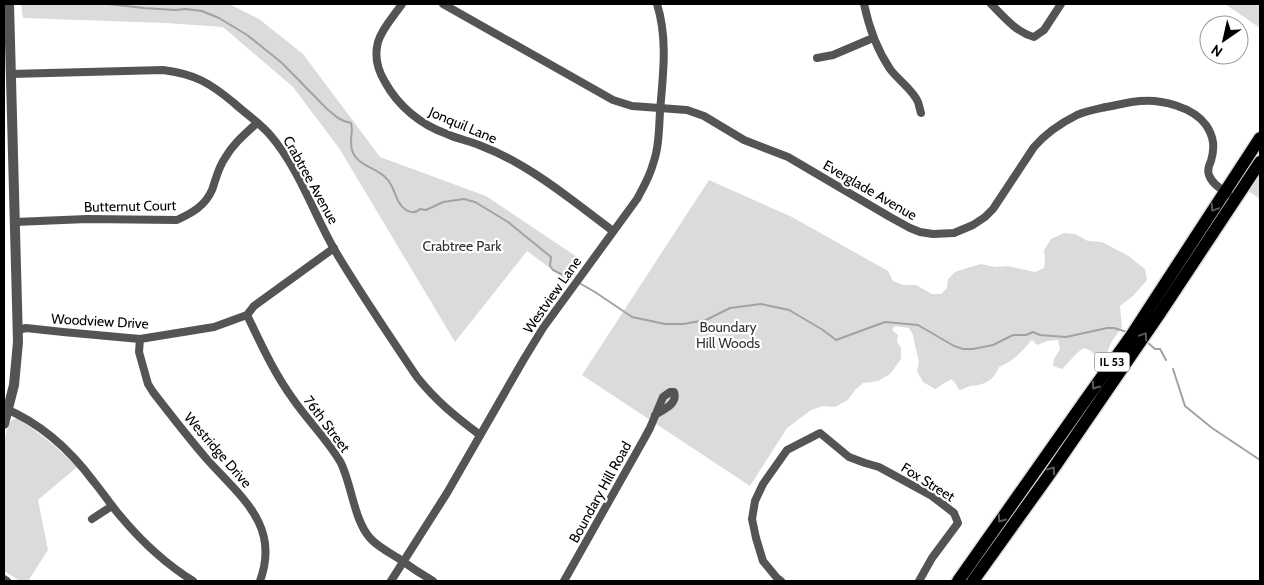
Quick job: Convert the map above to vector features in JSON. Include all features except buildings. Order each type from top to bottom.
[{"type":"main road","name":"IL 53","points":[[974,581],[1165,305],[1230,195],[1260,138]]},
{"type":"main road","name":"IL 53","points":[[958,581],[1230,195],[1260,162]]},
{"type":"street","points":[[4,424],[16,369],[18,330],[9,4]]},
{"type":"street","name":"Jonquil Lane","points":[[402,4],[383,31],[376,49],[376,62],[387,86],[397,100],[415,117],[431,127],[480,146],[528,170],[613,231]]},
{"type":"street","name":"Everglade Avenue","points":[[443,4],[613,100],[632,106],[687,110],[704,116],[744,140],[788,157],[910,228],[927,233],[954,233],[973,225],[985,217],[998,203],[1034,146],[1042,137],[1066,121],[1078,114],[1140,101],[1152,101],[1178,107],[1203,122],[1214,141],[1213,154],[1209,166],[1210,177],[1214,183],[1230,195]]},
{"type":"street","name":"Westview Lane","points":[[391,581],[447,494],[543,328],[636,199],[649,177],[656,153],[665,56],[661,17],[657,4]]},
{"type":"street","points":[[864,4],[873,38],[891,71],[912,92],[921,113]]},
{"type":"street","points":[[991,4],[1022,33],[1034,37],[1044,30],[1061,4]]},
{"type":"street","points":[[817,58],[833,55],[873,38]]},
{"type":"street","name":"Crabtree Avenue","points":[[10,74],[175,71],[194,76],[211,85],[270,135],[288,159],[334,248],[359,290],[417,377],[445,408],[480,435]]},
{"type":"street","name":"Butternut Court","points":[[14,222],[87,219],[177,220],[201,206],[209,196],[221,164],[229,151],[256,123]]},
{"type":"street","name":"Woodview Drive","points":[[18,330],[26,328],[140,339],[214,328],[247,315],[254,306],[334,248]]},
{"type":"street","name":"76th Street","points":[[247,315],[283,385],[331,447],[340,462],[365,531],[376,544],[433,581]]},
{"type":"street","name":"Westridge Drive","points":[[140,339],[139,352],[148,384],[153,392],[197,448],[250,506],[257,518],[265,538],[265,562],[260,581]]},
{"type":"street","points":[[6,409],[35,425],[66,450],[122,518],[151,549],[193,581]]},
{"type":"street","name":"Boundary Hill Road","points":[[564,581],[647,434],[655,415]]},
{"type":"street","name":"Fox Street","points":[[781,581],[776,578],[763,561],[752,519],[755,501],[763,484],[787,450],[820,433],[849,457],[865,464],[879,467],[932,496],[954,513],[958,523],[932,558],[918,581]]},
{"type":"street","points":[[92,519],[112,506]]},
{"type":"green space","name":"Crabtree Park","points":[[21,4],[229,4],[259,19],[303,54],[380,157],[486,196],[583,261],[569,282],[527,251],[455,342],[339,148],[293,87],[223,27],[23,18]]},
{"type":"green space","points":[[1225,4],[1260,4],[1260,28],[1249,20],[1249,15],[1241,15]]},
{"type":"green space","points":[[1260,170],[1260,199],[1247,190]]},
{"type":"green space","name":"Boundary Hill Woods","points":[[709,180],[792,217],[888,271],[893,281],[903,285],[916,285],[932,294],[941,294],[947,288],[948,279],[955,272],[981,264],[995,267],[1007,266],[1035,272],[1044,268],[1044,250],[1051,239],[1064,233],[1075,234],[1088,241],[1102,242],[1127,255],[1145,269],[1147,280],[1133,296],[1120,306],[1122,327],[1112,341],[1107,353],[1098,358],[1091,351],[1084,348],[1062,369],[1053,366],[1054,359],[1060,349],[1058,340],[1047,341],[1037,345],[1032,340],[1013,359],[999,367],[996,374],[988,381],[960,390],[951,379],[935,389],[923,382],[917,371],[919,362],[913,335],[909,328],[895,326],[892,330],[898,335],[897,342],[901,348],[901,359],[890,374],[878,381],[863,383],[848,400],[835,407],[823,406],[811,410],[787,428],[750,486],[582,375]]},
{"type":"green space","points":[[14,419],[18,419],[42,436],[77,467],[38,500],[48,550],[28,581],[20,581],[4,571],[4,440],[9,423]]},
{"type":"waterway","points":[[108,4],[202,11],[219,18],[261,46],[282,63],[327,109],[338,118],[351,123],[353,153],[359,161],[386,178],[392,186],[399,203],[406,210],[410,212],[420,209],[426,210],[443,202],[464,199],[475,202],[508,222],[551,257],[550,266],[553,270],[571,279]]},
{"type":"waterway","points":[[581,284],[632,317],[665,324],[683,324],[706,320],[730,308],[761,304],[789,310],[836,340],[885,322],[918,325],[954,346],[963,349],[993,345],[1013,335],[1026,335],[1033,332],[1040,335],[1066,337],[1107,328],[1127,332]]},
{"type":"waterway","points":[[1147,342],[1155,349],[1160,349],[1166,360]]},
{"type":"waterway","points":[[1173,369],[1185,406],[1212,428],[1260,460]]}]
